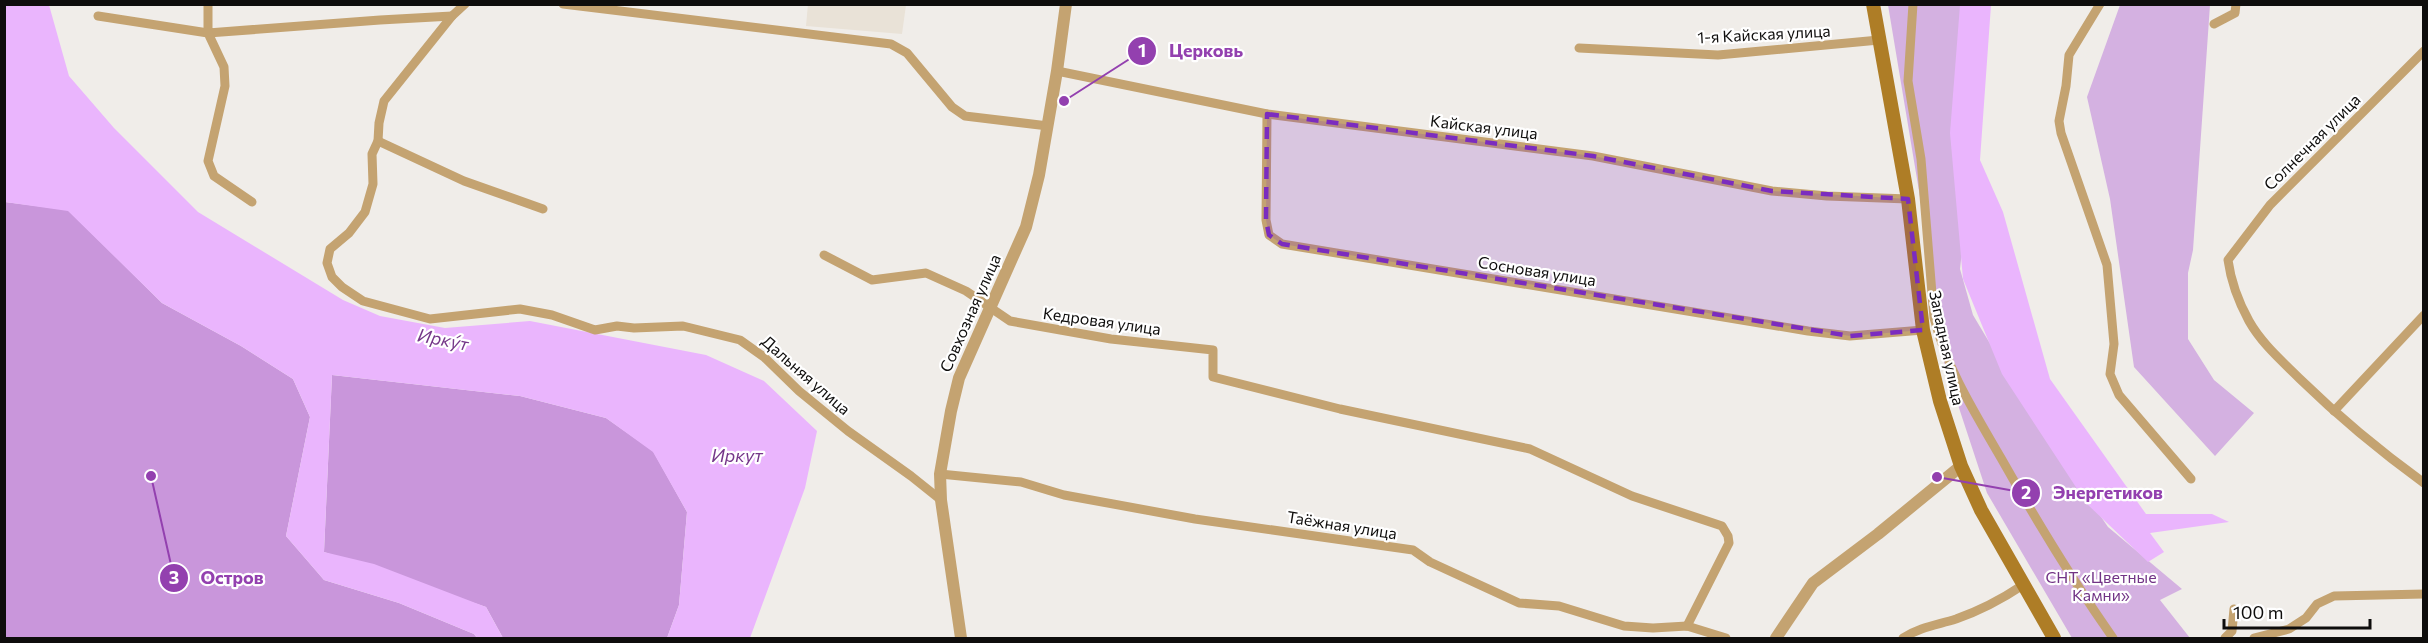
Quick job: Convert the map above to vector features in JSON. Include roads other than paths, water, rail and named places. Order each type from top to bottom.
[{"type":"main road","name":"Западная улица","points":[[1873,4],[1908,199],[1923,330],[1940,401],[1961,466],[1981,510],[2054,639]]},
{"type":"street","points":[[208,4],[208,33],[224,67],[225,86],[208,160],[214,176],[252,202]]},
{"type":"street","name":"Дальняя улица","points":[[465,4],[452,16],[384,101],[378,141],[372,154],[373,184],[365,212],[349,233],[330,249],[327,263],[332,277],[342,288],[363,301],[430,320],[520,309],[552,315],[595,330],[617,326],[634,328],[683,326],[741,340],[764,357],[799,391],[848,431],[941,500]]},
{"type":"street","points":[[563,4],[891,44],[907,53],[952,107],[965,116],[1048,126]]},
{"type":"street","name":"Совхозная улица","points":[[961,639],[941,500],[940,474],[959,378],[1026,227],[1048,126],[1066,4]]},
{"type":"street","points":[[1913,4],[1908,81],[1921,159],[1934,318],[1941,346],[1963,393],[2018,488],[2113,639]]},
{"type":"street","points":[[2100,4],[2069,55],[2059,121],[2061,133],[2106,265],[2114,344],[2110,374],[2119,395],[2191,478]]},
{"type":"street","points":[[2214,24],[2235,13],[2236,4]]},
{"type":"street","points":[[98,16],[208,33],[452,16]]},
{"type":"street","name":"1-я Кайская улица","points":[[1579,48],[1718,55],[1879,40]]},
{"type":"street","name":"Солнечная улица","points":[[2334,411],[2265,344],[2249,322],[2230,279],[2228,260],[2270,205],[2424,51]]},
{"type":"street","name":"Кайская улица","points":[[1057,71],[1267,114],[1593,156],[1772,191],[1908,199]]},
{"type":"street","name":"Сосновая улица","points":[[1267,114],[1266,220],[1269,235],[1282,244],[1808,332],[1850,336],[1923,330]]},
{"type":"street","points":[[378,141],[464,180],[543,209]]},
{"type":"street","name":"Кедровая улица","points":[[824,255],[872,280],[926,273],[966,291],[1010,321],[1111,339],[1213,350],[1213,377],[1340,409],[1530,449],[1632,496],[1722,526],[1729,543],[1687,626]]},
{"type":"street","points":[[2424,315],[2334,411],[2393,461],[2424,483]]},
{"type":"street","points":[[1776,639],[1813,583],[1878,534],[1961,466]]},
{"type":"street","name":"Таёжная улица","points":[[940,474],[1021,482],[1064,495],[1195,519],[1413,550],[1430,562],[1519,603],[1559,606],[1624,626],[1653,628],[1687,626],[1726,639]]},
{"type":"street","points":[[1904,639],[1924,627],[1957,618],[2002,598],[2023,585]]},
{"type":"street","points":[[2254,639],[2289,629],[2306,618],[2317,604],[2334,596],[2424,594]]},
{"type":"street","points":[[2225,639],[2232,631],[2234,609]]},
{"type":"water","name":"Иркут","points":[[5,5],[49,5],[69,76],[114,128],[198,212],[343,300],[380,316],[445,328],[530,321],[706,355],[764,381],[817,431],[805,488],[750,638],[667,638],[679,605],[687,512],[653,452],[606,418],[520,396],[332,375],[324,552],[374,564],[486,607],[503,638],[477,638],[474,634],[399,603],[324,580],[286,536],[310,417],[293,379],[241,346],[162,303],[68,211],[5,202]]},
{"type":"water","points":[[1960,5],[1991,5],[1980,160],[2003,212],[2050,379],[2146,514],[2212,514],[2229,522],[2150,533],[2164,552],[2148,562],[2087,504],[2002,374],[1963,279],[1950,133]]},
{"type":"place","name":"Церковь","points":[[1064,101]]},
{"type":"place","name":"Остров","points":[[151,476]]},
{"type":"place","name":"Энергетиков","points":[[1937,477]]},
{"type":"water label","name":"Ирку́т","points":[[443,340]]},
{"type":"park label","name":"СНТ «Цветные Камни»","points":[[2101,586]]}]
